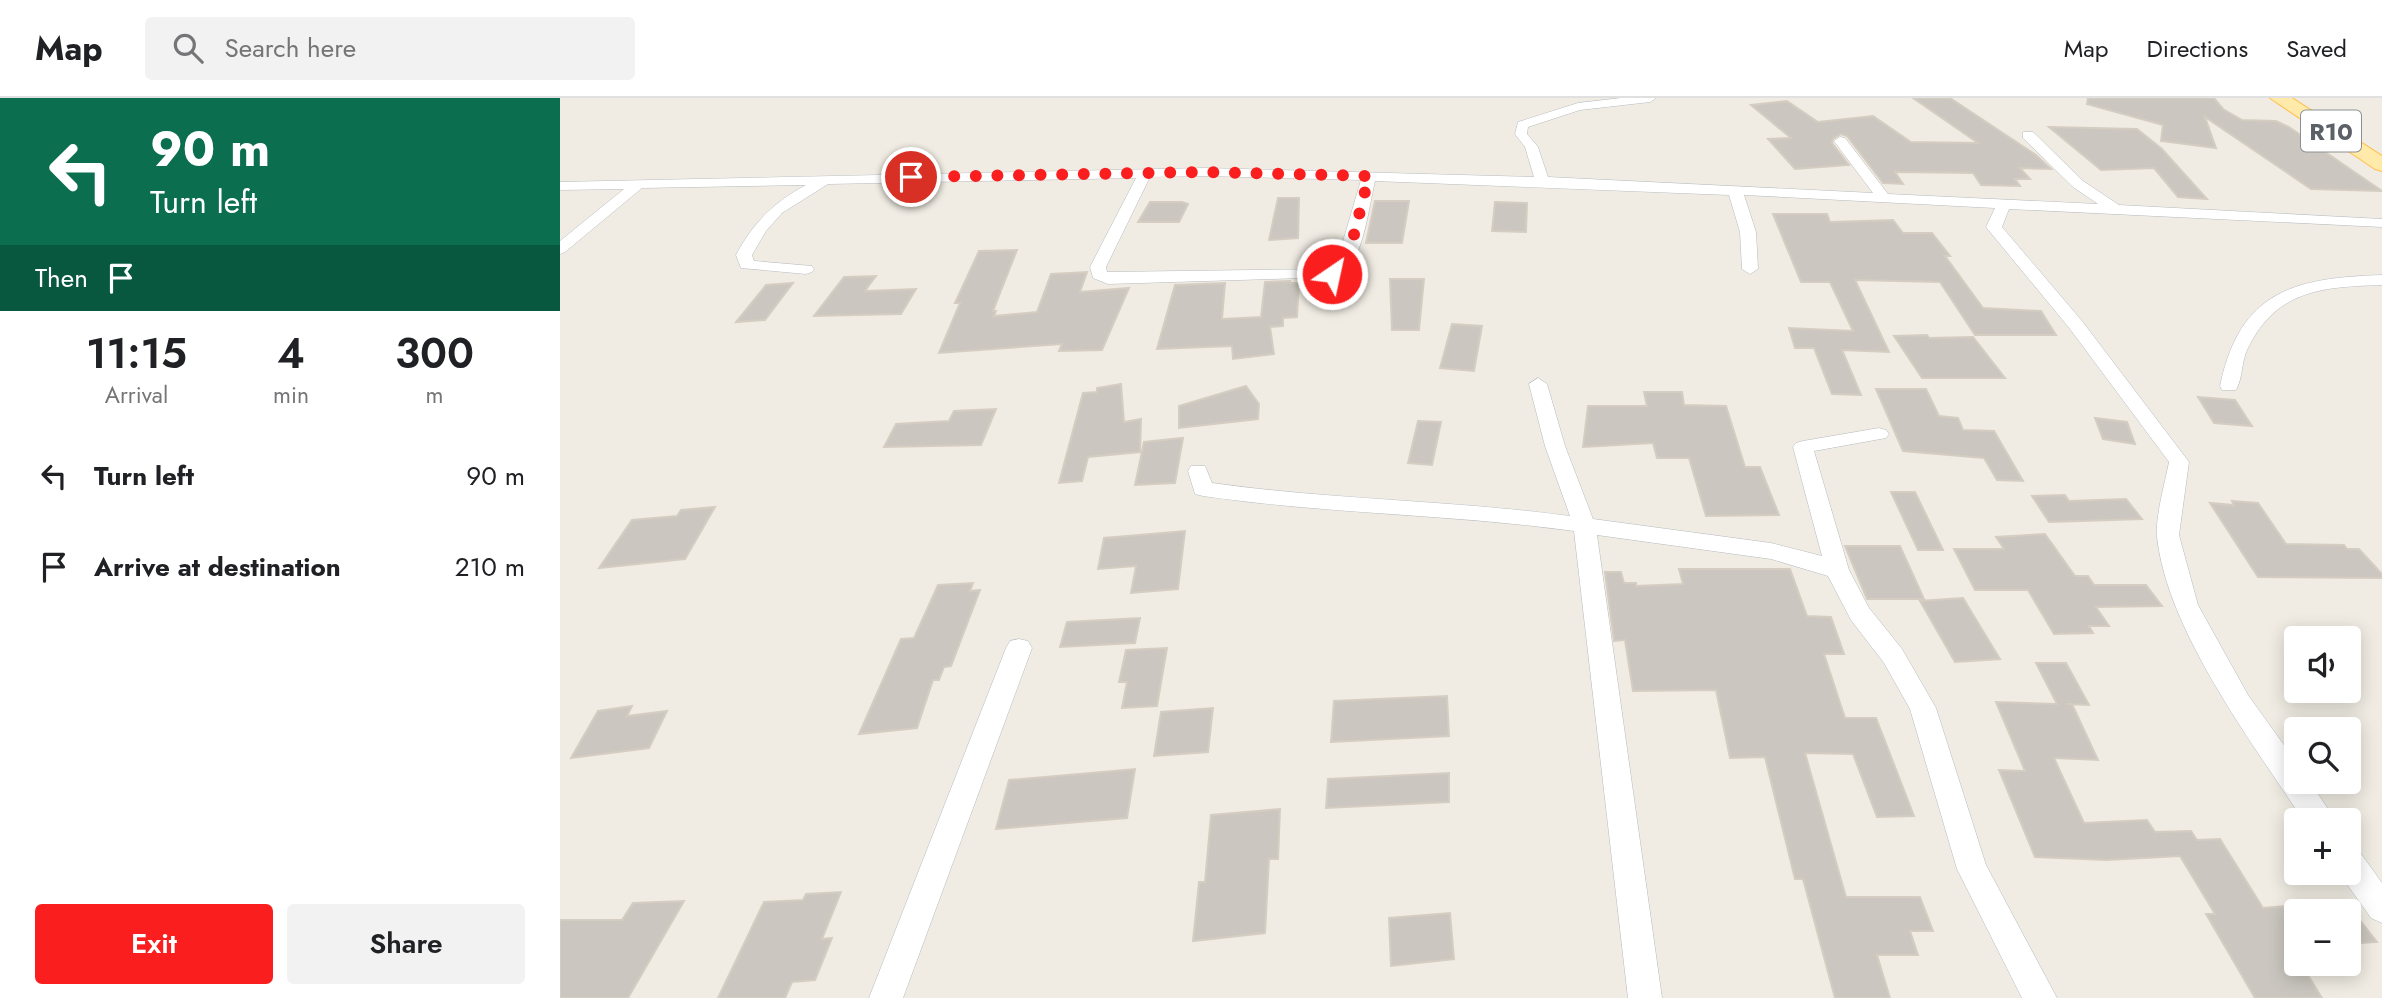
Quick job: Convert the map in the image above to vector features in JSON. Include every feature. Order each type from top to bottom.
[{"type":"main road","name":"R10","points":[[2279,98],[2382,165]]},
{"type":"street","points":[[1542,181],[1531,147],[1521,134],[1522,125],[1527,121],[1593,104],[1650,98]]},
{"type":"street","points":[[2028,135],[2067,175],[2114,209]]},
{"type":"street","points":[[1840,141],[1884,198]]},
{"type":"street","points":[[560,186],[830,178],[1205,172],[1542,181],[2382,223]]},
{"type":"street","points":[[1146,173],[1098,267],[1100,275],[1108,279],[1332,274],[1342,268],[1348,258],[1369,176]]},
{"type":"street","points":[[806,269],[747,265],[744,255],[754,233],[768,215],[787,200],[830,178]]},
{"type":"street","points":[[560,249],[639,184]]},
{"type":"street","points":[[1735,190],[1748,233],[1750,269]]},
{"type":"street","points":[[2004,204],[1994,227],[2076,325],[2179,462],[2168,535],[2186,605],[2239,702],[2312,808]]},
{"type":"street","points":[[2229,386],[2234,358],[2251,330],[2289,293],[2318,285],[2382,280]]},
{"type":"street","points":[[1538,384],[1555,446],[1585,527],[1645,998]]},
{"type":"street","points":[[1879,434],[1803,447],[1837,570],[1860,614],[1893,656],[1923,708],[1972,869],[2040,998]]},
{"type":"street","points":[[1198,471],[1203,489],[1228,493],[1502,514],[1771,551],[1797,556],[1837,570]]},
{"type":"street","points":[[886,998],[1019,648]]},
{"type":"street","points":[[2361,878],[2382,908]]},
{"type":"building","points":[[1913,98],[1950,98],[2036,155],[2051,169],[2020,168],[2030,179],[2015,179],[2020,186],[1981,185],[1973,173],[1895,172],[1903,184],[1883,183],[1847,136],[1841,134],[1833,139],[1832,143],[1849,165],[1795,169],[1768,139],[1791,138],[1751,105],[1787,101],[1818,122],[1873,116],[1911,142],[1978,143]]},
{"type":"building","points":[[2088,98],[2214,98],[2223,109],[2242,120],[2276,121],[2289,127],[2382,191],[2311,189],[2205,117],[2216,148],[2161,141],[2163,125],[2087,104]]},
{"type":"building","points":[[2049,127],[2137,129],[2162,149],[2207,199],[2178,197],[2154,168],[2101,170]]},
{"type":"building","points":[[1278,198],[1299,198],[1298,238],[1269,240]]},
{"type":"building","points":[[1375,201],[1409,201],[1402,243],[1366,243]]},
{"type":"building","points":[[1150,202],[1188,204],[1179,222],[1138,222]]},
{"type":"building","points":[[1495,202],[1527,203],[1526,232],[1492,231]]},
{"type":"building","points":[[1773,214],[1827,214],[1830,222],[1893,220],[1903,233],[1932,233],[1950,256],[1945,256],[1983,308],[2041,311],[2056,335],[1975,335],[1940,282],[1855,280],[1889,352],[1842,350],[1861,395],[1832,394],[1814,348],[1795,348],[1789,328],[1853,331],[1830,282],[1801,282]]},
{"type":"building","points":[[1017,250],[993,311],[996,311],[994,316],[1037,312],[1051,274],[1087,272],[1080,292],[1129,288],[1102,350],[1059,351],[1062,344],[939,353],[960,303],[955,303],[979,251]]},
{"type":"building","points":[[876,276],[865,291],[916,289],[901,314],[814,316],[844,277]]},
{"type":"building","points":[[1390,279],[1424,279],[1419,330],[1392,330]]},
{"type":"building","points":[[1265,282],[1299,283],[1297,317],[1283,318],[1283,326],[1270,327],[1274,354],[1233,359],[1232,346],[1157,349],[1175,285],[1225,283],[1222,319],[1261,317]]},
{"type":"building","points":[[793,283],[765,320],[736,322],[766,285]]},
{"type":"building","points":[[1452,324],[1482,326],[1474,371],[1440,368]]},
{"type":"building","points":[[1927,335],[1929,338],[1973,337],[2005,378],[1922,378],[1894,336]]},
{"type":"building","points":[[1121,384],[1124,422],[1141,419],[1140,452],[1088,457],[1082,481],[1059,483],[1083,393],[1097,392],[1097,388]]},
{"type":"building","points":[[1246,386],[1259,404],[1258,419],[1179,428],[1179,406]]},
{"type":"building","points":[[1876,389],[1926,389],[1939,416],[1958,418],[1963,430],[1994,431],[2023,481],[1997,480],[1984,458],[1903,451]]},
{"type":"building","points":[[1644,392],[1682,392],[1684,405],[1726,406],[1745,467],[1760,467],[1779,515],[1706,516],[1689,458],[1657,458],[1653,443],[1583,447],[1588,406],[1647,406]]},
{"type":"building","points":[[2198,397],[2235,400],[2252,426],[2214,423]]},
{"type":"building","points":[[996,409],[981,445],[884,447],[896,424],[949,421],[954,411]]},
{"type":"building","points":[[2095,418],[2127,422],[2135,444],[2103,439]]},
{"type":"building","points":[[1418,421],[1441,422],[1432,465],[1408,463]]},
{"type":"building","points":[[1183,438],[1175,483],[1135,485],[1144,442]]},
{"type":"building","points":[[1891,492],[1915,492],[1943,550],[1918,550]]},
{"type":"building","points":[[2065,495],[2069,501],[2126,499],[2142,519],[2049,522],[2032,496]]},
{"type":"building","points":[[2232,501],[2258,503],[2286,544],[2344,545],[2347,549],[2359,549],[2382,574],[2382,578],[2258,577],[2210,503],[2234,505]]},
{"type":"building","points":[[715,507],[685,559],[599,568],[632,520],[677,516],[681,510]]},
{"type":"building","points":[[1185,531],[1178,589],[1131,593],[1136,566],[1098,569],[1104,538]]},
{"type":"building","points":[[2045,534],[2075,576],[2088,576],[2094,585],[2146,585],[2162,606],[2096,607],[2109,626],[2089,626],[2093,633],[2054,634],[2028,590],[1975,590],[1954,549],[2004,549],[1996,537]]},
{"type":"building","points":[[1845,546],[1900,546],[1924,599],[1867,599]]},
{"type":"building","points":[[1679,569],[1790,569],[1807,616],[1831,617],[1844,654],[1824,654],[1845,718],[1876,718],[1914,816],[1877,817],[1853,754],[1805,753],[1846,897],[1920,897],[1933,931],[1910,931],[1918,955],[1877,955],[1890,998],[1835,998],[1803,879],[1795,879],[1765,757],[1730,758],[1716,690],[1633,691],[1625,640],[1614,641],[1605,572],[1621,572],[1624,583],[1636,583],[1636,586],[1683,584]]},
{"type":"building","points":[[973,583],[970,591],[980,590],[951,666],[944,667],[939,680],[933,680],[917,728],[859,734],[901,639],[914,638],[938,585]]},
{"type":"building","points":[[1963,598],[2000,659],[1955,662],[1920,601]]},
{"type":"building","points":[[1140,618],[1135,643],[1060,647],[1067,622]]},
{"type":"building","points":[[1167,648],[1157,706],[1122,708],[1127,682],[1119,682],[1126,650]]},
{"type":"building","points":[[2036,663],[2066,663],[2089,705],[2072,704],[2098,760],[2054,758],[2084,823],[2147,820],[2155,832],[2191,831],[2197,840],[2220,839],[2263,908],[2284,906],[2284,976],[2308,976],[2322,998],[2255,998],[2206,914],[2215,914],[2180,856],[2107,860],[2035,857],[1999,770],[2025,771],[1996,702],[2057,704]]},
{"type":"building","points":[[1447,696],[1449,736],[1331,742],[1334,701]]},
{"type":"building","points":[[632,706],[627,716],[667,711],[649,748],[571,758],[598,711]]},
{"type":"building","points":[[1213,708],[1208,752],[1154,756],[1161,712]]},
{"type":"building","points":[[1135,769],[1127,818],[996,829],[1009,780]]},
{"type":"building","points":[[1449,773],[1449,802],[1326,808],[1328,779]]},
{"type":"building","points":[[1280,809],[1278,859],[1269,859],[1265,933],[1193,941],[1199,882],[1205,882],[1211,815]]},
{"type":"building","points":[[841,892],[822,939],[832,938],[815,980],[792,982],[785,998],[718,998],[764,902],[803,900],[806,894]]},
{"type":"building","points":[[684,901],[628,998],[560,998],[560,920],[622,920],[633,903]]},
{"type":"building","points":[[1450,913],[1454,959],[1391,966],[1389,918]]},
{"type":"building","points":[[2361,922],[2377,942],[2361,943]]},
{"type":"route","points":[[911,177],[1205,172],[1369,176],[1348,258],[1342,268],[1332,274]]}]
